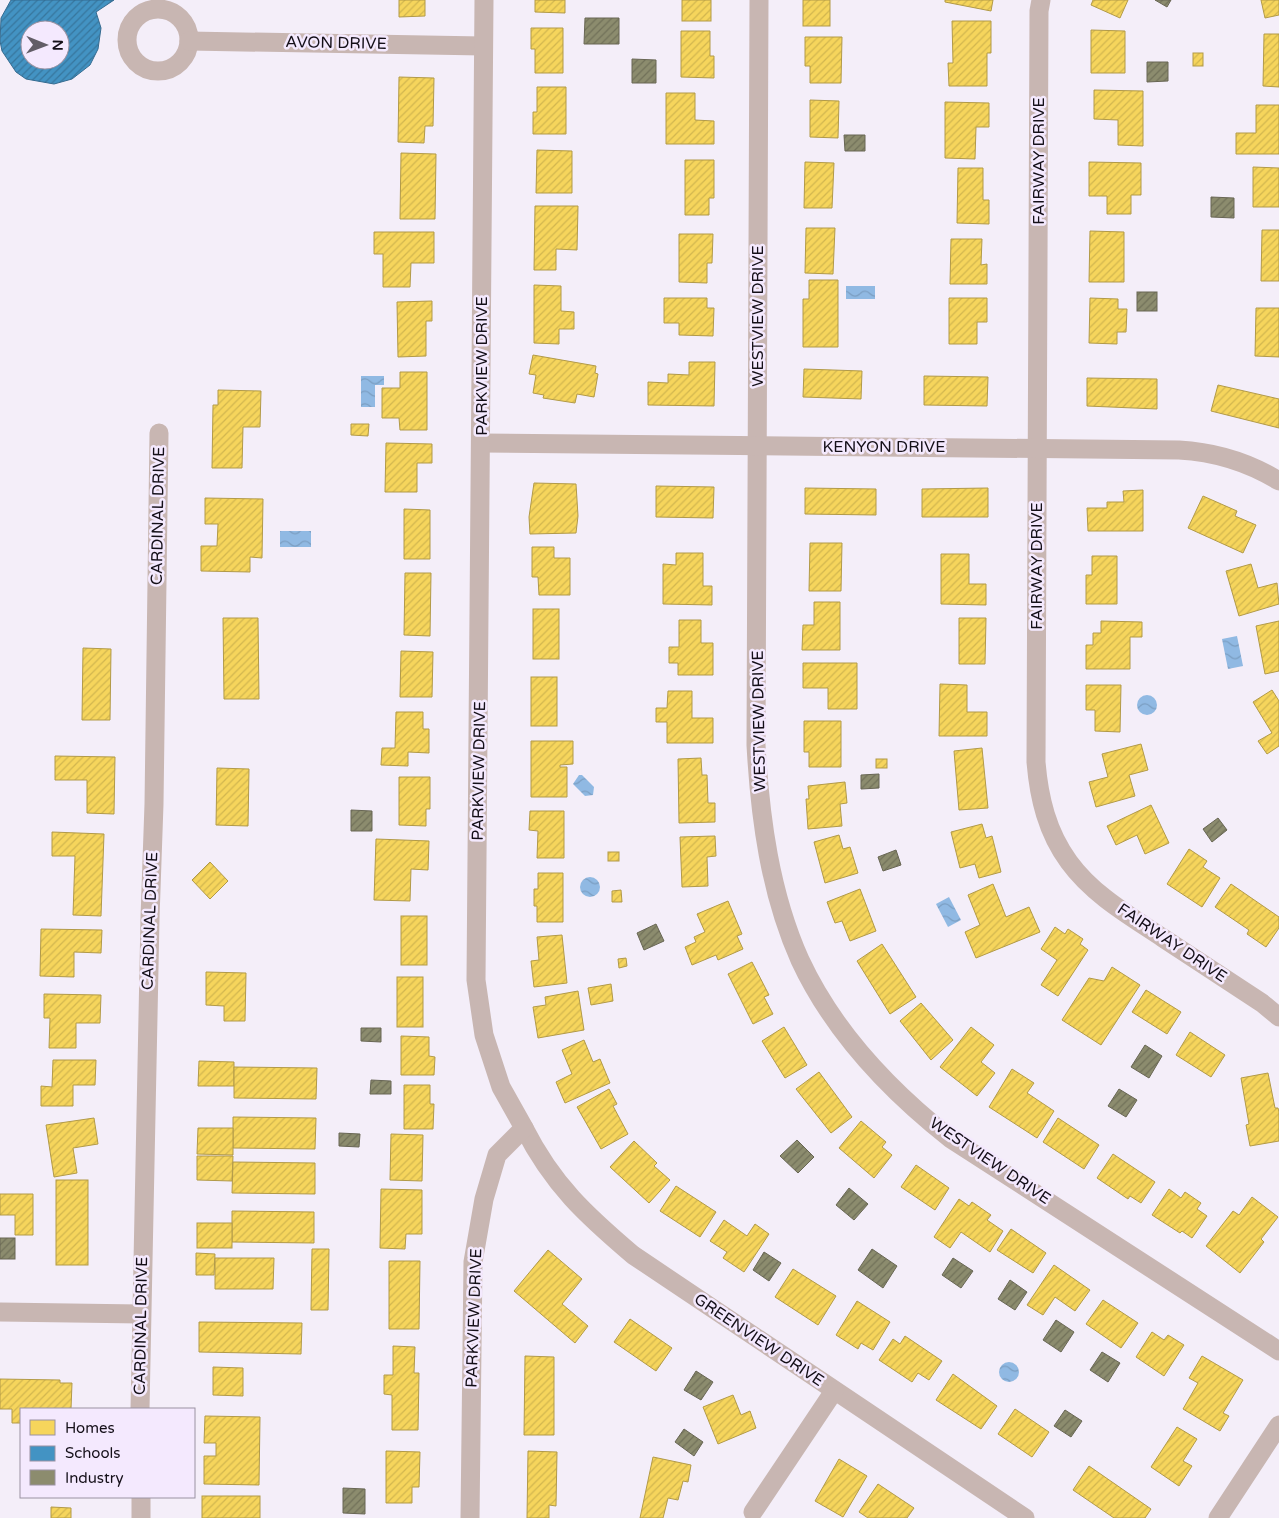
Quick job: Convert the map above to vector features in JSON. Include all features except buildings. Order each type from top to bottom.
[{"type":"street","name":"PARKVIEW DRIVE","points":[[470,1518],[473,1262],[484,1199],[497,1155],[524,1128],[501,1087],[484,1035],[476,980],[482,443],[484,0]]},
{"type":"street","name":"WESTVIEW DRIVE","points":[[759,0],[756,745],[759,788],[778,898],[801,962],[843,1031],[911,1107],[951,1138],[1279,1351]]},
{"type":"street","name":"FAIRWAY DRIVE","points":[[1041,0],[1039,12],[1036,762],[1038,790],[1052,835],[1069,862],[1118,909],[1262,1003],[1279,1017]]},
{"type":"street","name":"AVON DRIVE","points":[[189,41],[483,46]]},
{"type":"street","name":"CARDINAL DRIVE","points":[[140,1408],[154,804],[159,433]]},
{"type":"street","name":"KENYON DRIVE","points":[[482,443],[1203,451],[1261,470],[1279,481]]},
{"type":"street","name":"GREENVIEW DRIVE","points":[[524,1128],[552,1177],[592,1220],[634,1255],[1025,1518]]},
{"type":"street","points":[[0,1312],[141,1314]]},
{"type":"street","points":[[753,1512],[834,1391]]},
{"type":"street","points":[[1218,1518],[1279,1424]]},
{"type":"street","points":[[141,1498],[141,1518]]},
{"type":"water","points":[[846,286],[875,286],[875,299],[846,299]]},
{"type":"water","points":[[361,376],[384,376],[384,385],[375,385],[375,407],[361,407]]},
{"type":"water","points":[[280,531],[311,531],[311,547],[280,547]]},
{"type":"water","points":[[1237,636],[1243,666],[1228,669],[1222,639]]},
{"type":"water","points":[[1143,695],[1151,695],[1157,701],[1157,709],[1151,715],[1143,715],[1137,709],[1137,701]]},
{"type":"water","points":[[579,775],[582,775],[594,787],[593,795],[585,796],[573,784]]},
{"type":"water","points":[[586,877],[594,877],[600,883],[600,891],[594,897],[586,897],[580,891],[580,883]]},
{"type":"water","points":[[949,897],[961,920],[948,927],[936,904]]},
{"type":"water","points":[[1005,1362],[1013,1362],[1019,1368],[1019,1376],[1013,1382],[1005,1382],[999,1376],[999,1368]]}]
